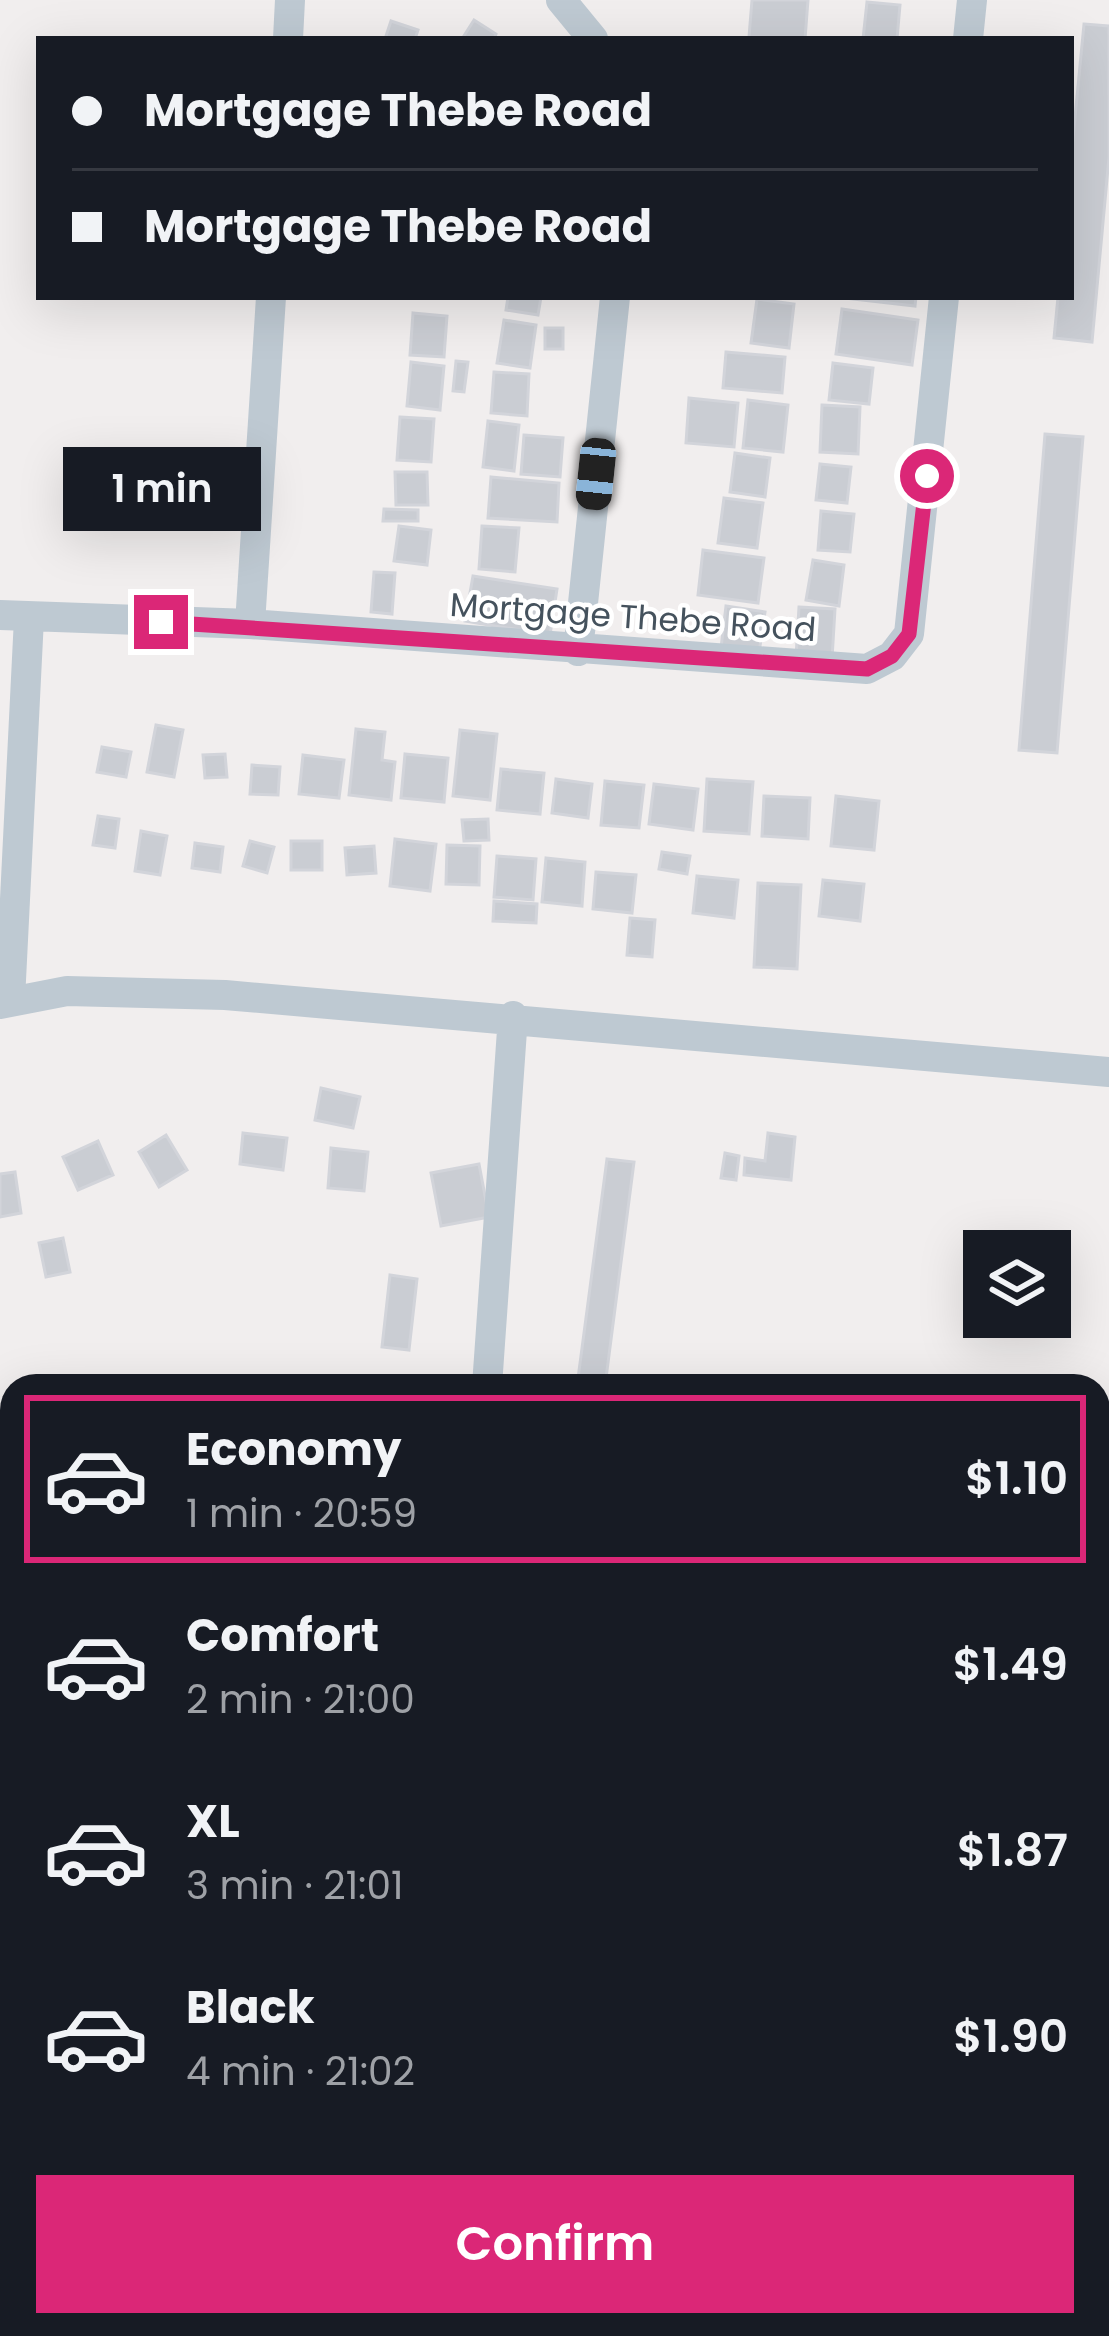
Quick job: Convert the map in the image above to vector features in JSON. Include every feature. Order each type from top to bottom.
[{"type":"street","points":[[287,36],[290,0]]},
{"type":"street","points":[[561,0],[591,36]]},
{"type":"street","points":[[968,36],[971,0]]},
{"type":"street","points":[[250,624],[271,300]]},
{"type":"street","points":[[578,651],[614,300]]},
{"type":"street","name":"Mortgage Thebe Road","points":[[14,616],[250,624],[867,669],[892,656],[909,634],[914,610],[944,300]]},
{"type":"street","points":[[14,616],[5,1002],[126,990],[513,1016],[1109,1072]]},
{"type":"street","points":[[488,1374],[513,1016]]},
{"type":"building","points":[[752,0],[808,0],[805,36],[749,36]]},
{"type":"building","points":[[867,2],[900,5],[897,36],[863,36]]},
{"type":"building","points":[[474,20],[496,34],[495,36],[464,36]]},
{"type":"building","points":[[391,21],[418,30],[416,36],[386,36]]},
{"type":"building","points":[[1084,24],[1109,26],[1109,157],[1092,342],[1054,338],[1058,300],[1074,300],[1074,128]]},
{"type":"building","points":[[508,300],[540,300],[538,315],[506,310]]},
{"type":"building","points":[[757,300],[794,304],[789,348],[751,343]]},
{"type":"building","points":[[862,300],[916,300],[915,306]]},
{"type":"building","points":[[842,309],[918,320],[912,365],[836,354]]},
{"type":"building","points":[[413,313],[447,316],[444,357],[410,355]]},
{"type":"building","points":[[504,320],[536,325],[530,368],[497,363]]},
{"type":"building","points":[[545,328],[563,328],[563,349],[545,349]]},
{"type":"building","points":[[726,352],[785,357],[782,393],[723,388]]},
{"type":"building","points":[[456,361],[468,362],[464,392],[453,391]]},
{"type":"building","points":[[411,362],[444,366],[440,410],[407,406]]},
{"type":"building","points":[[833,363],[873,368],[869,404],[829,400]]},
{"type":"building","points":[[494,372],[529,374],[527,416],[491,413]]},
{"type":"building","points":[[689,398],[738,403],[734,447],[686,443]]},
{"type":"building","points":[[748,400],[788,405],[783,452],[743,448]]},
{"type":"building","points":[[822,405],[860,407],[858,454],[820,452]]},
{"type":"building","points":[[400,417],[434,419],[431,462],[397,460]]},
{"type":"building","points":[[488,421],[519,425],[514,471],[483,467]]},
{"type":"building","points":[[1045,434],[1083,437],[1057,753],[1019,750]]},
{"type":"building","points":[[524,435],[563,438],[560,477],[521,474]]},
{"type":"building","points":[[735,453],[770,458],[765,497],[730,492]]},
{"type":"building","points":[[820,464],[851,467],[847,503],[816,500]]},
{"type":"building","points":[[395,472],[427,472],[428,505],[396,505]]},
{"type":"building","points":[[491,477],[559,483],[557,522],[488,518]]},
{"type":"building","points":[[724,498],[763,503],[757,548],[718,543]]},
{"type":"building","points":[[384,509],[418,510],[418,521],[383,521]]},
{"type":"building","points":[[821,511],[854,514],[850,552],[818,550]]},
{"type":"building","points":[[399,526],[431,530],[427,565],[394,561]]},
{"type":"building","points":[[482,526],[519,528],[515,572],[479,569]]},
{"type":"building","points":[[703,550],[764,558],[758,603],[698,595]]},
{"type":"building","points":[[813,560],[844,565],[839,606],[806,600]]},
{"type":"building","points":[[374,572],[395,573],[392,614],[371,612]]},
{"type":"building","points":[[473,576],[557,589],[550,635],[465,621]]},
{"type":"building","points":[[726,606],[765,612],[759,653],[721,648]]},
{"type":"building","points":[[799,607],[835,609],[832,659],[796,657]]},
{"type":"building","points":[[156,725],[183,730],[174,777],[147,772]]},
{"type":"building","points":[[356,729],[385,732],[382,760],[395,762],[391,800],[349,795]]},
{"type":"building","points":[[460,730],[497,734],[490,800],[453,796]]},
{"type":"building","points":[[102,747],[131,752],[126,777],[97,772]]},
{"type":"building","points":[[225,754],[227,777],[205,778],[203,755]]},
{"type":"building","points":[[405,754],[448,758],[444,802],[401,798]]},
{"type":"building","points":[[303,755],[344,760],[339,798],[299,794]]},
{"type":"building","points":[[252,765],[280,767],[278,795],[250,794]]},
{"type":"building","points":[[501,769],[544,773],[540,814],[497,810]]},
{"type":"building","points":[[556,779],[592,784],[588,818],[552,813]]},
{"type":"building","points":[[707,779],[753,782],[749,834],[704,831]]},
{"type":"building","points":[[605,781],[644,785],[639,828],[601,825]]},
{"type":"building","points":[[654,784],[698,789],[693,830],[649,824]]},
{"type":"building","points":[[764,796],[810,798],[808,839],[762,836]]},
{"type":"building","points":[[836,796],[879,801],[874,850],[831,846]]},
{"type":"building","points":[[98,816],[119,819],[115,848],[93,845]]},
{"type":"building","points":[[488,819],[489,840],[464,841],[462,820]]},
{"type":"building","points":[[141,831],[167,836],[160,875],[135,871]]},
{"type":"building","points":[[395,839],[436,844],[430,891],[390,886]]},
{"type":"building","points":[[250,841],[274,847],[267,873],[243,866]]},
{"type":"building","points":[[291,841],[322,841],[322,870],[291,870]]},
{"type":"building","points":[[195,843],[223,847],[220,872],[192,868]]},
{"type":"building","points":[[447,845],[480,846],[479,885],[446,884]]},
{"type":"building","points":[[374,846],[376,873],[347,875],[345,848]]},
{"type":"building","points":[[662,852],[690,856],[687,874],[659,869]]},
{"type":"building","points":[[497,856],[536,859],[533,900],[494,897]]},
{"type":"building","points":[[546,858],[585,862],[582,906],[542,902]]},
{"type":"building","points":[[596,872],[636,875],[632,913],[593,909]]},
{"type":"building","points":[[697,876],[738,880],[734,918],[693,913]]},
{"type":"building","points":[[823,880],[864,884],[860,921],[819,916]]},
{"type":"building","points":[[758,883],[801,885],[797,969],[754,967]]},
{"type":"building","points":[[494,901],[537,904],[536,923],[493,921]]},
{"type":"building","points":[[630,918],[655,920],[652,957],[627,955]]},
{"type":"building","points":[[321,1088],[360,1097],[353,1128],[315,1120]]},
{"type":"building","points":[[243,1133],[287,1138],[283,1170],[240,1164]]},
{"type":"building","points":[[768,1133],[795,1137],[791,1180],[744,1175],[745,1158],[765,1161]]},
{"type":"building","points":[[166,1135],[187,1170],[159,1187],[139,1152]]},
{"type":"building","points":[[98,1141],[113,1175],[78,1190],[63,1157]]},
{"type":"building","points":[[331,1148],[368,1152],[364,1191],[328,1188]]},
{"type":"building","points":[[725,1153],[739,1156],[736,1180],[721,1178]]},
{"type":"building","points":[[607,1159],[634,1162],[607,1374],[579,1374]]},
{"type":"building","points":[[479,1164],[489,1217],[441,1226],[431,1173]]},
{"type":"building","points":[[15,1172],[21,1213],[0,1217],[0,1174]]},
{"type":"building","points":[[63,1238],[70,1272],[46,1277],[39,1243]]},
{"type":"building","points":[[390,1275],[417,1279],[409,1350],[382,1347]]},
{"type":"route","points":[[161,622],[250,624],[867,669],[892,656],[909,634],[927,476]]}]
